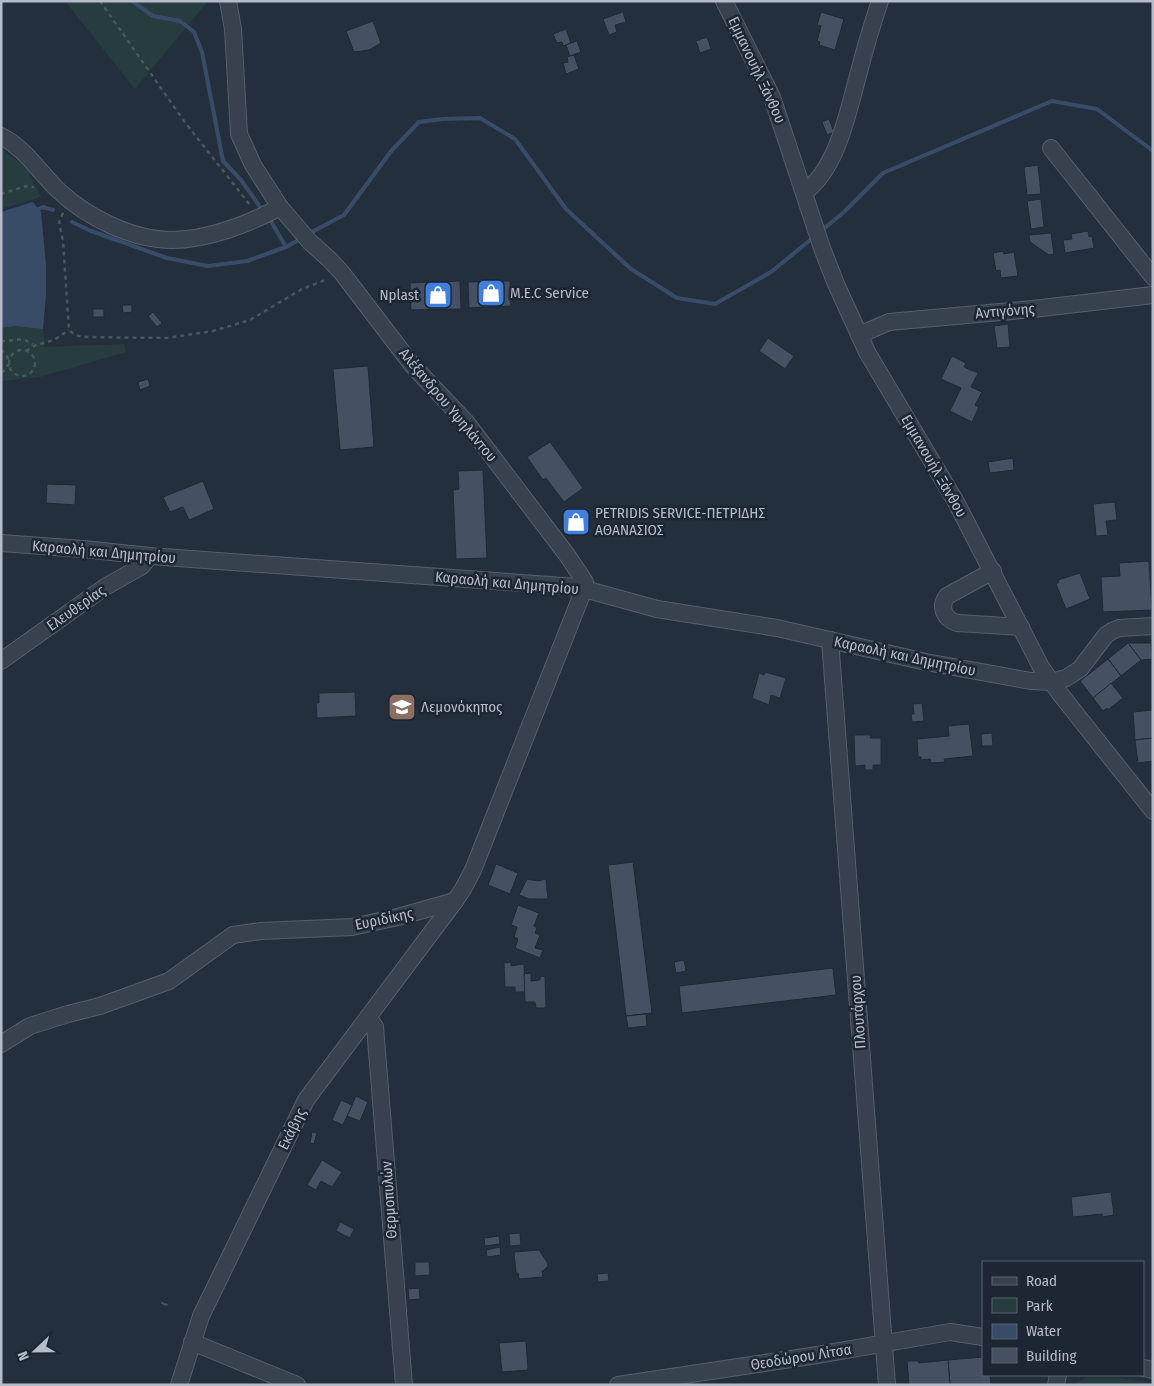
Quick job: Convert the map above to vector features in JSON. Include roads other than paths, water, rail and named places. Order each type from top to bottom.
[{"type":"street","name":"Αλέξανδρου Υψηλάντου","points":[[228,1],[233,30],[239,134],[253,165],[280,206],[310,242],[342,273],[413,366],[466,422],[567,555],[585,582],[584,589]]},
{"type":"street","name":"Εμμανουήλ Ξάνθου","points":[[724,1],[772,97],[814,226],[858,335],[948,487],[1041,667],[1052,682]]},
{"type":"street","points":[[804,193],[812,187],[822,174],[843,129],[880,1]]},
{"type":"street","points":[[1,136],[30,159],[63,206],[88,212],[118,227],[143,236],[171,240],[198,237],[260,217],[280,206]]},
{"type":"street","points":[[1051,148],[1153,277]]},
{"type":"street","name":"Αντιγόνης","points":[[858,335],[889,322],[1033,309],[1153,295]]},
{"type":"street","name":"Καραολή και Δημητρίου","points":[[1,543],[150,556],[568,586],[657,609],[777,628],[926,662],[1031,681],[1052,682]]},
{"type":"street","name":"Ελευθερίας","points":[[1,661],[97,593],[142,566],[150,556]]},
{"type":"street","points":[[992,571],[947,596],[943,602],[946,616],[951,621],[957,623],[1021,627]]},
{"type":"street","points":[[455,901],[472,870],[584,589]]},
{"type":"street","points":[[1150,801],[1052,682],[1066,678],[1080,669],[1112,630],[1153,626]]},
{"type":"street","name":"Πλουτάρχου","points":[[830,640],[887,1385]]},
{"type":"street","name":"Εκάβης","points":[[179,1385],[201,1316],[306,1100],[455,901]]},
{"type":"street","name":"Ευριδίκης","points":[[1,1044],[30,1026],[100,1006],[169,981],[233,934],[352,927],[398,917],[455,901]]},
{"type":"street","name":"Θερμοπυλών","points":[[368,1017],[375,1027],[404,1385]]},
{"type":"street","name":"Θεοδώρου Λίτσα","points":[[618,1385],[950,1332],[982,1337]]},
{"type":"street","points":[[192,1342],[297,1385]]},
{"type":"water","points":[[33,202],[41,212],[46,265],[43,329],[15,326],[1,328],[1,212]]},
{"type":"waterway","points":[[132,1],[153,16],[180,21],[194,32],[202,52],[223,161],[241,180],[263,211]]},
{"type":"waterway","points":[[821,231],[844,212],[883,173],[1052,101],[1097,109],[1153,151]]},
{"type":"waterway","points":[[308,234],[344,215],[392,150],[419,122],[480,118],[515,139],[566,209],[631,269],[677,298],[715,304],[771,272],[814,237]]},
{"type":"waterway","points":[[36,210],[43,207],[53,210]]},
{"type":"waterway","points":[[269,218],[286,247]]},
{"type":"waterway","points":[[72,222],[91,231],[167,258],[208,266],[247,261],[286,247],[302,238]]},
{"type":"place","name":"M.E.C Service","points":[[491,293]]},
{"type":"place","name":"Nplast","points":[[438,295]]},
{"type":"place","name":"PETRIDIS SERVICE-ΠΕΤΡΙΔΗΣ ΑΘΑΝΑΣΙΟΣ","points":[[576,522]]},
{"type":"place","name":"Λεμονόκηπος","points":[[402,707]]}]
